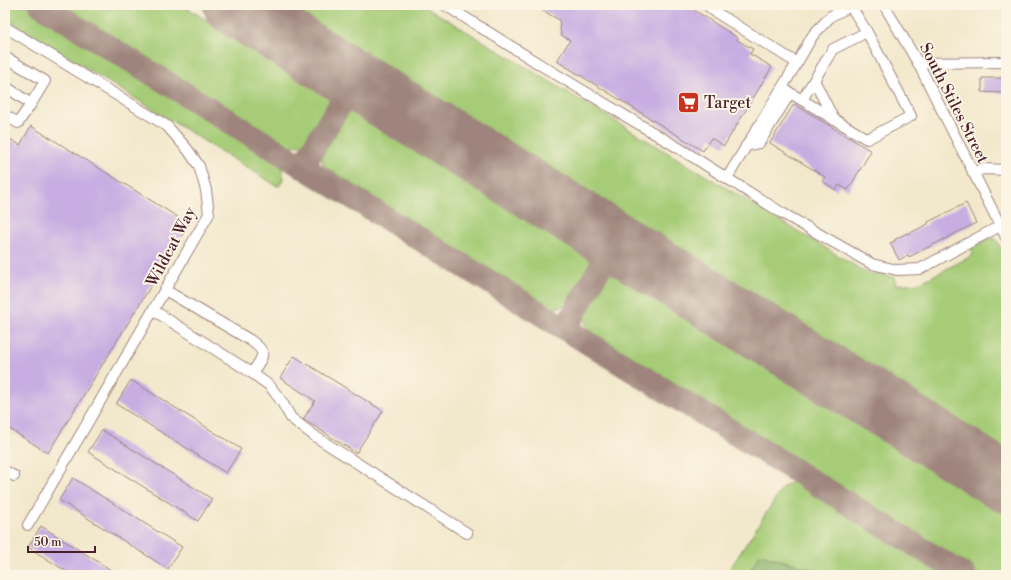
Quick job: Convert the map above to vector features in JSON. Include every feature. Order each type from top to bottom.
[{"type":"street","points":[[445,5],[544,67],[676,146],[782,213],[872,264],[897,270],[920,269],[1000,226]]},
{"type":"street","points":[[707,5],[716,13],[797,63]]},
{"type":"street","name":"South Stiles Street","points":[[884,5],[918,64],[1006,237]]},
{"type":"street","points":[[746,146],[759,143],[773,120],[797,63],[813,35],[831,16],[851,6],[867,32],[912,116],[866,139],[786,90]]},
{"type":"street","name":"Wildcat Way","points":[[5,27],[167,126],[188,150],[199,166],[206,190],[209,214],[28,525]]},
{"type":"street","points":[[802,100],[833,49],[867,32]]},
{"type":"street","points":[[5,57],[45,81],[18,123],[5,115]]},
{"type":"street","points":[[918,64],[1006,62]]},
{"type":"street","points":[[814,80],[834,120]]},
{"type":"street","points":[[5,86],[31,104]]},
{"type":"street","points":[[727,178],[746,146],[786,90]]},
{"type":"street","points":[[973,174],[983,169],[1006,170]]},
{"type":"street","points":[[165,290],[261,348],[263,353],[262,357],[252,373]]},
{"type":"street","points":[[153,310],[270,386],[282,402],[291,418],[316,437],[468,533]]},
{"type":"green space","points":[[5,5],[30,5],[274,155],[281,166],[283,174],[283,178],[279,186],[5,18]]},
{"type":"green space","points":[[58,5],[182,5],[330,96],[331,100],[329,107],[309,139],[296,146],[282,144]]},
{"type":"green space","points":[[279,5],[423,5],[872,276],[876,272],[895,277],[895,284],[916,284],[973,255],[971,250],[972,247],[989,238],[996,239],[1006,257],[1006,453]]},
{"type":"green space","points":[[350,108],[593,258],[594,262],[592,268],[571,301],[559,307],[546,308],[332,176],[323,165],[323,152],[326,143],[346,110]]},
{"type":"green space","points":[[609,271],[613,271],[1006,513],[1006,575],[982,575],[590,335],[585,322],[586,309]]},
{"type":"green space","points":[[797,481],[803,481],[954,575],[832,575],[760,554],[747,575],[726,575],[783,487]]},
{"type":"green space","points":[[760,554],[832,575],[747,575]]},
{"type":"building","name":"Target","points":[[534,5],[686,5],[738,38],[737,40],[753,49],[750,54],[772,67],[724,146],[711,138],[703,151],[557,61],[570,40],[561,35],[559,20]]},
{"type":"building","points":[[982,78],[1002,78],[1003,93],[982,92]]},
{"type":"building","points":[[794,104],[871,151],[848,190],[839,185],[836,190],[822,181],[825,177],[770,143]]},
{"type":"building","points":[[31,126],[189,224],[48,453],[5,426],[5,136],[20,145]]},
{"type":"building","points":[[966,203],[976,223],[909,257],[908,255],[899,260],[890,243]]},
{"type":"building","points":[[294,356],[383,411],[356,453],[303,419],[315,401],[280,378]]},
{"type":"building","points":[[131,380],[241,449],[226,473],[116,404]]},
{"type":"building","points":[[102,430],[212,499],[198,521],[88,452]]},
{"type":"building","points":[[73,478],[182,547],[168,569],[59,500]]},
{"type":"building","points":[[41,526],[119,575],[72,575],[28,547]]},
{"type":"taxiway","points":[[41,5],[964,575]]},
{"type":"taxiway","points":[[302,167],[355,80]]},
{"type":"taxiway","points":[[565,329],[615,241]]},
{"type":"runway","points":[[233,5],[1006,483]]},
{"type":"place","name":"Target","points":[[688,103]]}]
